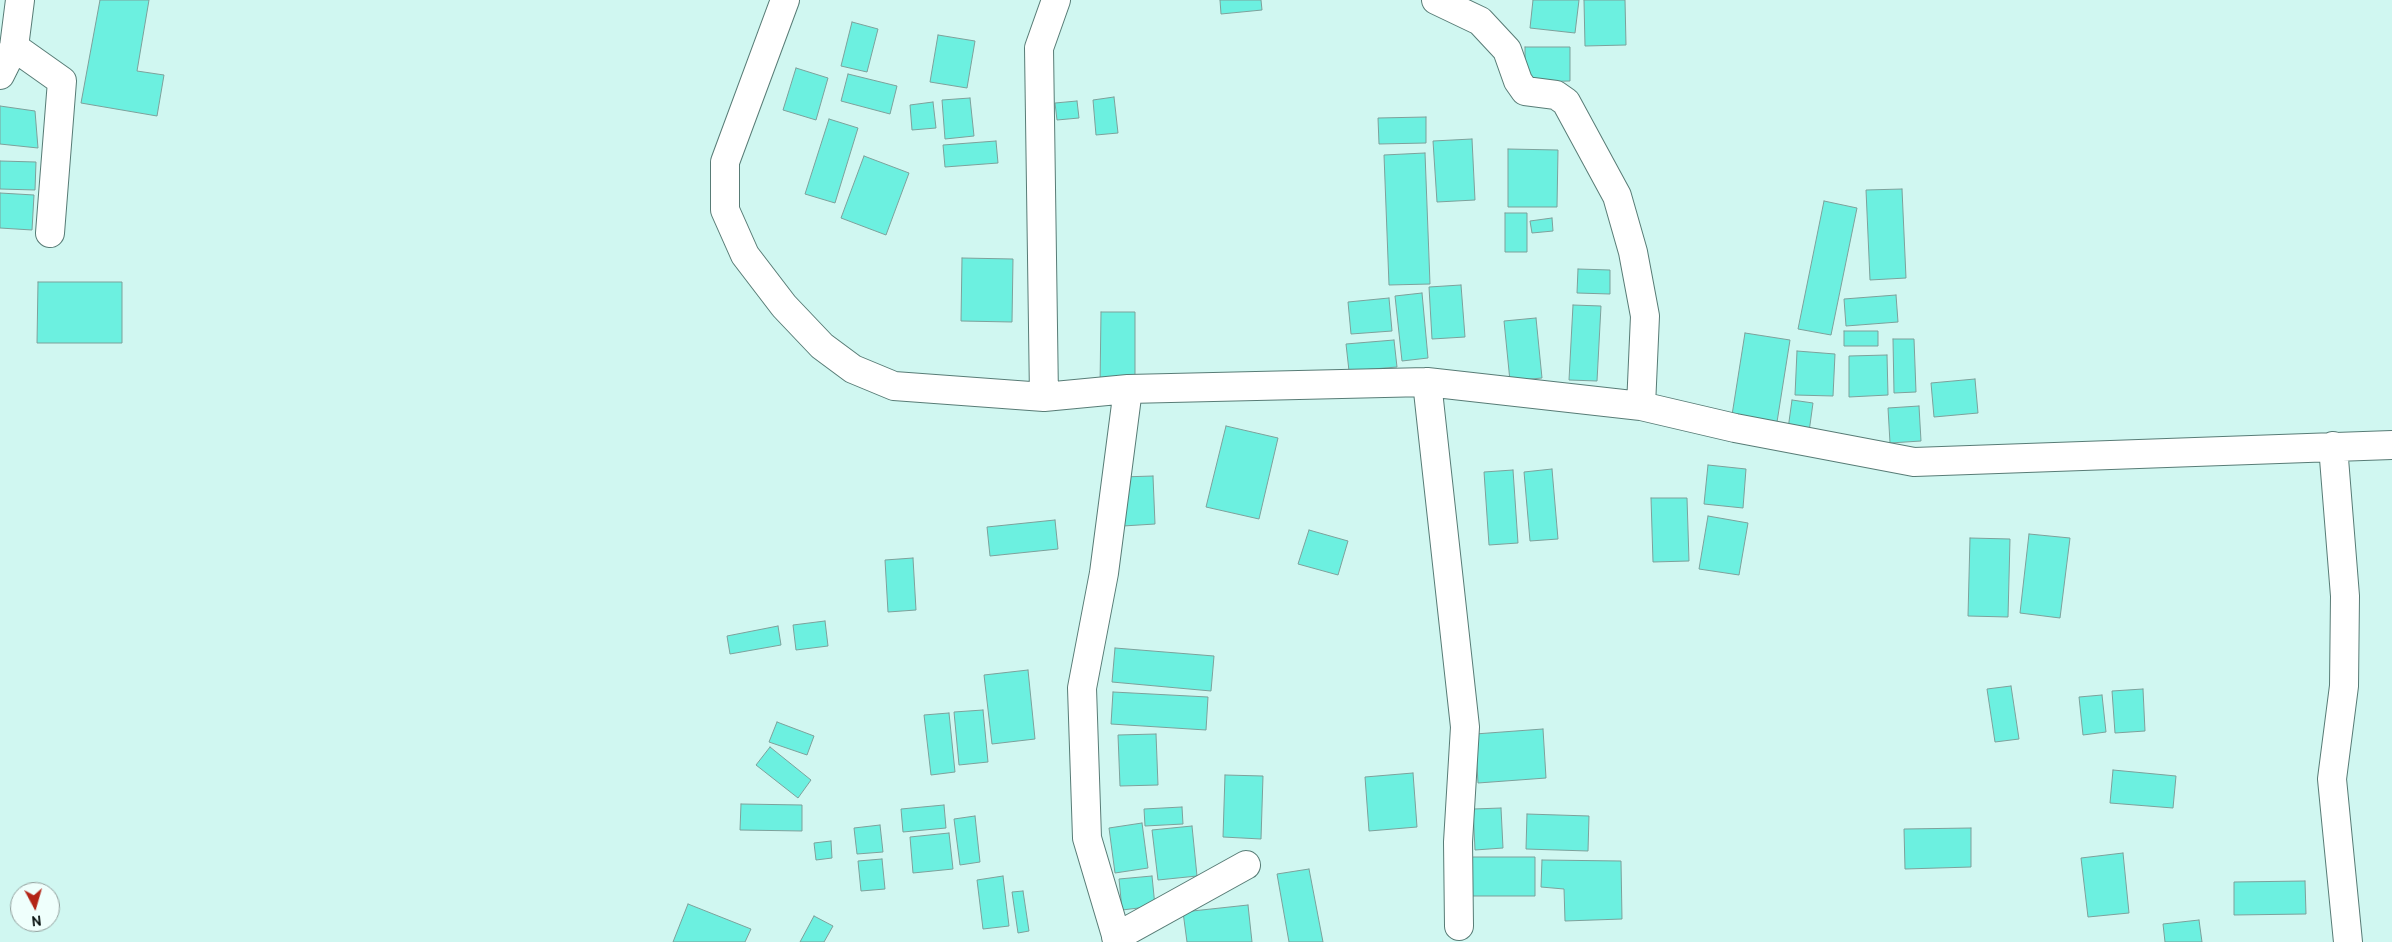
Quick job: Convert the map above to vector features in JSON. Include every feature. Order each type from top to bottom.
[{"type":"street","points":[[0,75],[14,47],[20,0]]},
{"type":"street","points":[[785,0],[725,162],[725,210],[745,255],[784,306],[822,346],[853,369],[894,386],[1044,397],[1128,390],[1427,382],[1641,406],[1735,428],[1914,462],[2392,445]]},
{"type":"street","points":[[1044,397],[1039,48],[1056,0]]},
{"type":"street","points":[[1436,0],[1480,21],[1507,50],[1518,81],[1525,90],[1556,95],[1566,102],[1617,196],[1633,252],[1645,316],[1641,406]]},
{"type":"street","points":[[14,47],[62,81],[50,233]]},
{"type":"street","points":[[1427,382],[1465,727],[1458,842],[1459,926]]},
{"type":"street","points":[[1128,390],[1104,573],[1082,688],[1087,838],[1117,940],[1246,865]]},
{"type":"street","points":[[2333,446],[2346,596],[2344,686],[2332,779],[2348,942]]},
{"type":"building","points":[[100,0],[149,0],[137,71],[164,75],[157,116],[81,103]]},
{"type":"building","points":[[1220,0],[1261,0],[1262,10],[1221,14]]},
{"type":"building","points":[[1533,0],[1579,0],[1575,33],[1530,28]]},
{"type":"building","points":[[1584,0],[1625,0],[1626,45],[1585,46]]},
{"type":"building","points":[[852,22],[878,29],[867,72],[841,66]]},
{"type":"building","points":[[938,35],[975,41],[967,88],[930,82]]},
{"type":"building","points":[[1525,47],[1570,47],[1570,81],[1525,82]]},
{"type":"building","points":[[796,68],[828,78],[816,120],[783,110]]},
{"type":"building","points":[[848,74],[897,86],[890,114],[841,101]]},
{"type":"building","points":[[1114,97],[1118,133],[1096,135],[1093,100]]},
{"type":"building","points":[[970,98],[974,136],[945,139],[942,100]]},
{"type":"building","points":[[1077,101],[1079,118],[1057,120],[1055,103]]},
{"type":"building","points":[[933,102],[936,128],[912,130],[910,105]]},
{"type":"building","points":[[0,106],[35,111],[38,148],[0,144]]},
{"type":"building","points":[[1426,117],[1426,143],[1379,144],[1378,118]]},
{"type":"building","points":[[829,119],[858,128],[835,203],[805,194]]},
{"type":"building","points":[[1472,139],[1475,200],[1437,202],[1433,141]]},
{"type":"building","points":[[996,141],[998,163],[945,167],[943,145]]},
{"type":"building","points":[[1508,149],[1558,150],[1557,207],[1508,207]]},
{"type":"building","points":[[1425,153],[1430,284],[1389,285],[1384,155]]},
{"type":"building","points":[[864,156],[909,173],[886,235],[841,218]]},
{"type":"building","points":[[0,161],[36,162],[35,190],[0,189]]},
{"type":"building","points":[[1902,189],[1906,278],[1870,280],[1866,190]]},
{"type":"building","points":[[0,193],[34,195],[32,230],[0,228]]},
{"type":"building","points":[[1824,201],[1857,208],[1831,335],[1798,329]]},
{"type":"building","points":[[1505,213],[1527,213],[1527,252],[1505,252]]},
{"type":"building","points":[[1552,218],[1553,231],[1532,233],[1530,221]]},
{"type":"building","points":[[962,258],[1013,259],[1012,322],[961,321]]},
{"type":"building","points":[[1578,269],[1610,270],[1610,294],[1577,293]]},
{"type":"building","points":[[38,282],[122,282],[122,343],[37,343]]},
{"type":"building","points":[[1461,285],[1465,337],[1432,339],[1429,287]]},
{"type":"building","points":[[1422,293],[1428,358],[1402,361],[1395,296]]},
{"type":"building","points":[[1896,295],[1898,322],[1846,326],[1844,299]]},
{"type":"building","points":[[1389,298],[1392,331],[1351,334],[1348,302]]},
{"type":"building","points":[[1573,305],[1601,306],[1597,381],[1569,380]]},
{"type":"building","points":[[1101,312],[1135,312],[1135,386],[1100,386]]},
{"type":"building","points":[[1536,318],[1542,378],[1510,381],[1504,321]]},
{"type":"building","points":[[1844,331],[1878,331],[1878,346],[1844,346]]},
{"type":"building","points":[[1745,333],[1790,340],[1777,422],[1732,415]]},
{"type":"building","points":[[1893,339],[1914,339],[1916,392],[1894,393]]},
{"type":"building","points":[[1394,340],[1397,367],[1349,371],[1346,344]]},
{"type":"building","points":[[1797,351],[1835,354],[1833,396],[1795,395]]},
{"type":"building","points":[[1887,355],[1888,395],[1849,397],[1849,356]]},
{"type":"building","points":[[1975,379],[1978,413],[1934,417],[1931,383]]},
{"type":"building","points":[[1792,400],[1813,403],[1809,432],[1788,429]]},
{"type":"building","points":[[1919,406],[1921,441],[1890,443],[1888,408]]},
{"type":"building","points":[[1226,426],[1278,438],[1259,519],[1206,507]]},
{"type":"building","points":[[1708,465],[1746,469],[1743,508],[1704,504]]},
{"type":"building","points":[[1552,469],[1558,539],[1530,541],[1524,472]]},
{"type":"building","points":[[1513,470],[1518,543],[1489,545],[1484,472]]},
{"type":"building","points":[[1153,476],[1155,524],[1123,526],[1121,477]]},
{"type":"building","points":[[1651,498],[1687,498],[1689,561],[1653,562]]},
{"type":"building","points":[[1708,516],[1748,523],[1739,575],[1699,569]]},
{"type":"building","points":[[1055,520],[1058,549],[990,556],[987,527]]},
{"type":"building","points":[[1309,530],[1348,541],[1338,575],[1298,564]]},
{"type":"building","points":[[2029,534],[2070,538],[2060,618],[2020,613]]},
{"type":"building","points":[[1970,538],[2010,539],[2008,617],[1968,616]]},
{"type":"building","points":[[913,558],[916,610],[888,612],[885,560]]},
{"type":"building","points":[[825,621],[828,646],[796,650],[793,625]]},
{"type":"building","points":[[778,626],[781,645],[730,654],[727,636]]},
{"type":"building","points":[[1115,648],[1214,656],[1211,691],[1112,682]]},
{"type":"building","points":[[1028,670],[1035,739],[992,744],[984,675]]},
{"type":"building","points":[[2011,686],[2019,739],[1995,742],[1987,689]]},
{"type":"building","points":[[2143,689],[2145,731],[2115,733],[2112,691]]},
{"type":"building","points":[[1113,692],[1208,697],[1206,730],[1111,724]]},
{"type":"building","points":[[2102,695],[2106,732],[2083,735],[2079,697]]},
{"type":"building","points":[[983,710],[988,762],[959,765],[954,712]]},
{"type":"building","points":[[949,713],[955,772],[931,775],[924,715]]},
{"type":"building","points":[[777,722],[814,736],[807,755],[769,742]]},
{"type":"building","points":[[1543,729],[1546,778],[1478,783],[1475,734]]},
{"type":"building","points":[[1156,734],[1158,785],[1120,786],[1118,735]]},
{"type":"building","points":[[770,747],[811,780],[798,798],[756,765]]},
{"type":"building","points":[[2113,770],[2176,776],[2173,808],[2110,803]]},
{"type":"building","points":[[1413,773],[1417,827],[1369,831],[1365,777]]},
{"type":"building","points":[[1225,775],[1263,776],[1261,839],[1223,837]]},
{"type":"building","points":[[741,804],[802,805],[802,831],[740,830]]},
{"type":"building","points":[[944,805],[946,828],[903,832],[901,809]]},
{"type":"building","points":[[1182,807],[1183,824],[1145,826],[1144,809]]},
{"type":"building","points":[[1501,808],[1503,848],[1475,850],[1473,809]]},
{"type":"building","points":[[1527,814],[1589,816],[1588,851],[1526,849]]},
{"type":"building","points":[[975,816],[980,862],[960,865],[954,819]]},
{"type":"building","points":[[1142,823],[1148,868],[1115,873],[1109,828]]},
{"type":"building","points":[[880,825],[883,852],[857,854],[854,828]]},
{"type":"building","points":[[1192,826],[1197,876],[1158,880],[1152,830]]},
{"type":"building","points":[[1971,828],[1971,867],[1905,869],[1904,829]]},
{"type":"building","points":[[949,833],[953,869],[913,873],[910,837]]},
{"type":"building","points":[[831,841],[832,858],[816,860],[814,843]]},
{"type":"building","points":[[2123,853],[2129,913],[2088,917],[2081,858]]},
{"type":"building","points":[[1466,857],[1535,857],[1535,896],[1466,896]]},
{"type":"building","points":[[882,859],[885,889],[861,891],[858,861]]},
{"type":"building","points":[[1542,860],[1621,861],[1622,919],[1565,921],[1564,889],[1541,887]]},
{"type":"building","points":[[1309,869],[1323,942],[1289,942],[1277,874]]},
{"type":"building","points":[[1003,876],[1009,926],[983,929],[977,880]]},
{"type":"building","points":[[1152,876],[1155,906],[1122,910],[1119,879]]},
{"type":"building","points":[[2305,881],[2306,914],[2234,915],[2234,882]]},
{"type":"building","points":[[1023,891],[1029,931],[1018,933],[1012,892]]},
{"type":"building","points":[[688,904],[751,929],[745,942],[673,942]]},
{"type":"building","points":[[1248,905],[1252,942],[1187,942],[1183,912]]},
{"type":"building","points":[[814,916],[833,926],[824,942],[800,942]]},
{"type":"building","points":[[2199,920],[2202,942],[2165,942],[2163,924]]}]
